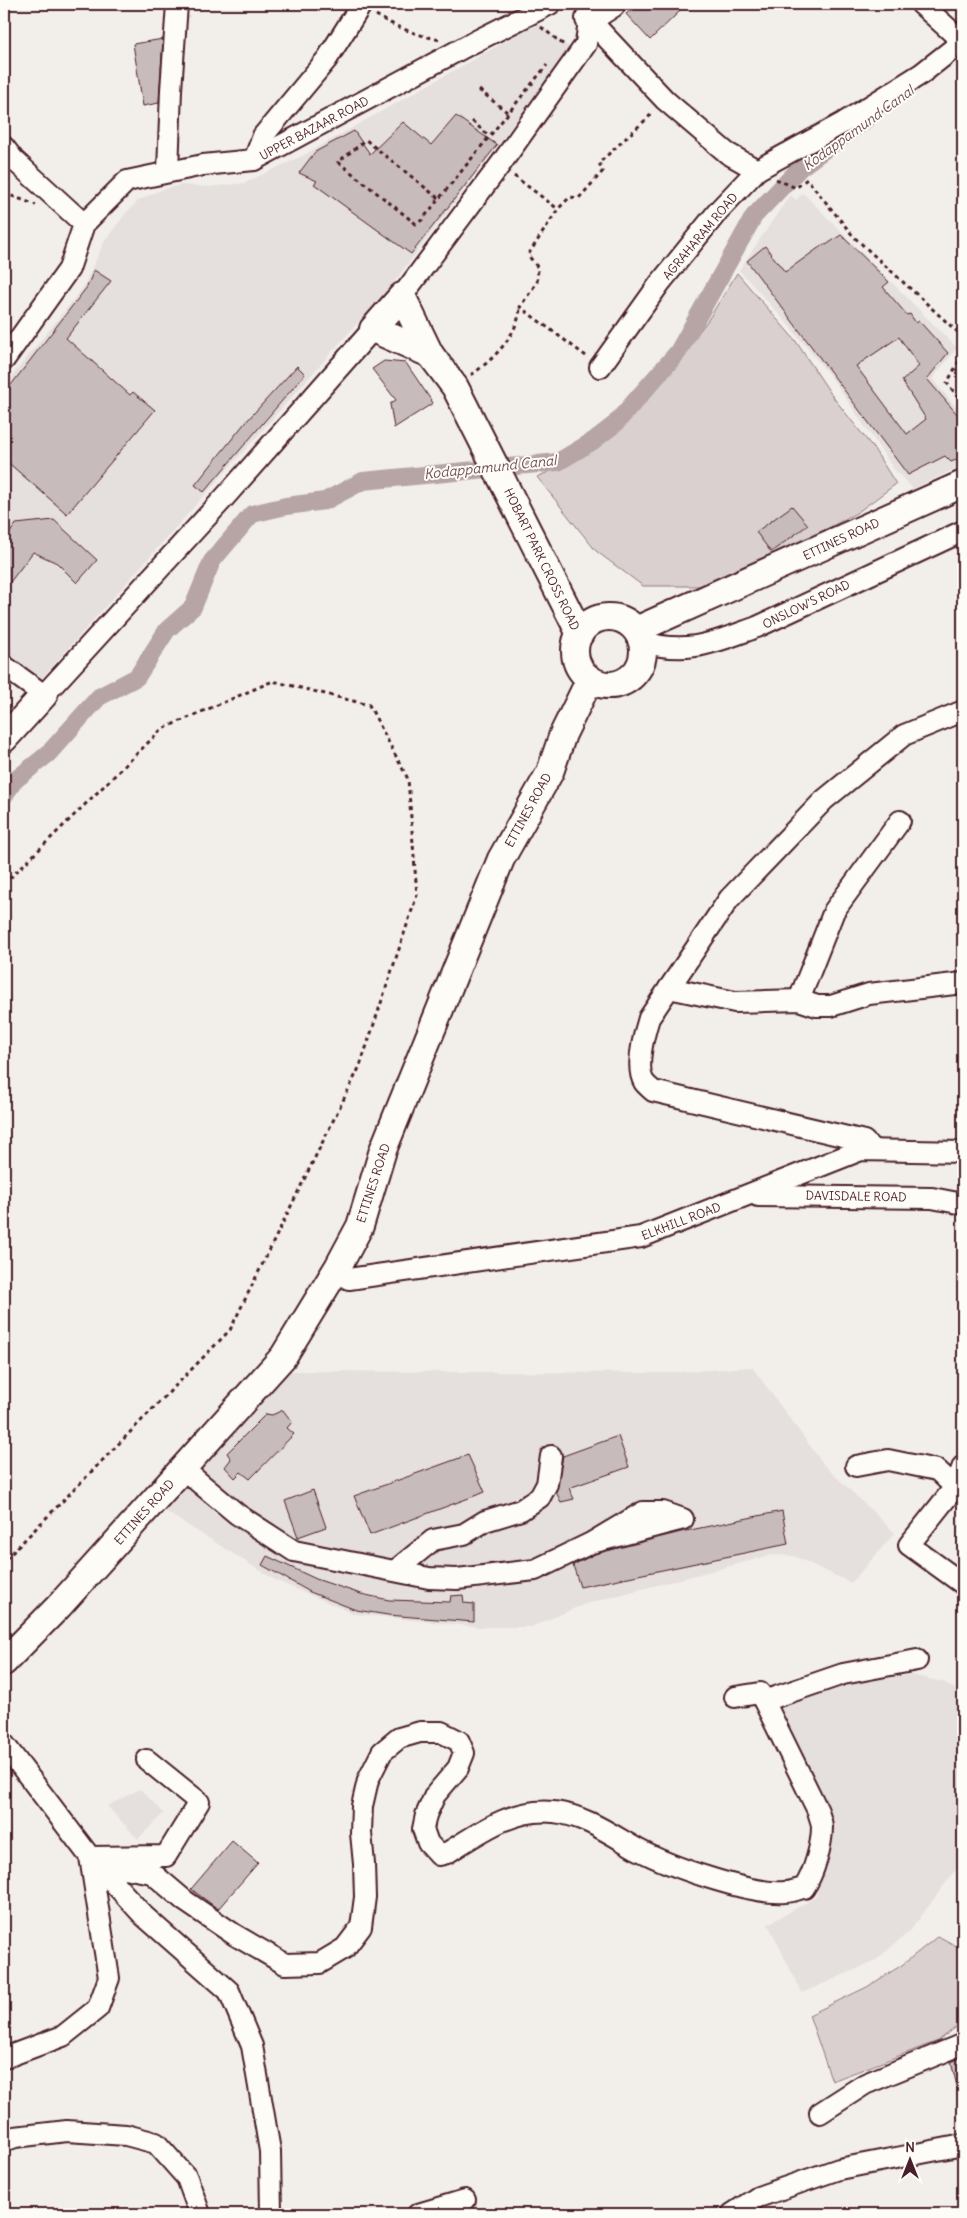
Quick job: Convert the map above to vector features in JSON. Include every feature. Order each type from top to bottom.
[{"type":"main road","points":[[592,11],[612,4]]},
{"type":"main road","points":[[402,296],[373,330],[430,354]]},
{"type":"main road","name":"HOBART PARK CROSS ROAD","points":[[402,296],[430,354],[455,387],[580,634]]},
{"type":"main road","name":"ETTINES ROAD","points":[[639,635],[963,484]]},
{"type":"main road","points":[[607,617],[618,618],[628,623],[639,635],[643,650],[642,661],[630,678],[621,683],[610,685],[590,679],[578,664],[575,654],[580,634],[596,620],[607,617]]},
{"type":"main road","name":"ETTINES ROAD","points":[[4,1662],[59,1606],[283,1357],[338,1267],[360,1226],[383,1150],[501,859],[550,772],[563,734],[590,679]]},
{"type":"main road","points":[[4,739],[44,695]]},
{"type":"street","points":[[168,171],[170,90],[177,4]]},
{"type":"street","points":[[921,4],[963,42]]},
{"type":"street","points":[[254,160],[263,136],[327,59],[362,5]]},
{"type":"street","name":"UPPER BAZAAR ROAD","points":[[4,360],[69,269],[84,224],[127,181],[203,165],[254,160],[472,43],[543,10]]},
{"type":"street","points":[[592,11],[664,100],[727,153],[757,170]]},
{"type":"street","points":[[402,296],[500,165],[586,44],[592,11]]},
{"type":"street","name":"AGRAHARAM ROAD","points":[[600,367],[660,283],[718,210],[757,170],[874,104],[921,74],[963,42]]},
{"type":"street","points":[[4,147],[14,160],[84,224]]},
{"type":"street","points":[[4,666],[44,695],[224,498],[373,330]]},
{"type":"street","name":"ONSLOW'S ROAD","points":[[639,635],[670,648],[690,648],[724,639],[757,627],[963,530]]},
{"type":"street","points":[[873,1150],[864,1141],[653,1091],[644,1081],[641,1063],[642,1039],[649,1018],[729,899],[824,800],[904,735],[963,711]]},
{"type":"street","points":[[799,1000],[834,911],[900,821]]},
{"type":"street","points":[[669,988],[734,1002],[799,1000],[818,1006],[831,1006],[869,994],[963,983]]},
{"type":"street","name":"ELKHILL ROAD","points":[[338,1267],[349,1279],[641,1237],[861,1150],[963,1152]]},
{"type":"street","name":"DAVISDALE ROAD","points":[[748,1196],[848,1195],[932,1198],[963,1204]]},
{"type":"street","points":[[396,1570],[433,1540],[464,1534],[485,1520],[521,1510],[540,1497],[547,1484],[551,1456]]},
{"type":"street","points":[[856,1466],[888,1460],[937,1470],[959,1490]]},
{"type":"street","points":[[963,1466],[959,1490],[910,1545],[963,1584]]},
{"type":"street","points":[[183,1469],[237,1514],[294,1551],[429,1578],[457,1579],[535,1570],[591,1543]]},
{"type":"street","points":[[764,1701],[843,1674],[918,1660]]},
{"type":"street","points":[[93,1860],[152,1873],[185,1901],[235,1935],[285,1964],[320,1963],[345,1948],[362,1927],[365,1897],[361,1833],[362,1806],[368,1780],[382,1752],[399,1738],[420,1732],[440,1732],[459,1741],[464,1753],[458,1768],[435,1795],[426,1815],[423,1829],[428,1843],[439,1855],[496,1822],[526,1814],[554,1812],[584,1821],[646,1854],[706,1877],[752,1889],[785,1892],[804,1888],[812,1877],[822,1826],[818,1811],[760,1692],[734,1697]]},
{"type":"street","points":[[4,1744],[93,1860],[144,1916],[229,1991],[252,2046],[270,2151],[271,2214]]},
{"type":"street","points":[[93,1860],[166,1856],[199,1802],[147,1760]]},
{"type":"street","points":[[4,2058],[63,2036],[98,2008],[108,1978],[93,1860]]},
{"type":"street","points":[[820,2113],[865,2084],[963,2044]]},
{"type":"street","points":[[4,2142],[15,2137],[68,2131],[126,2136],[156,2143],[187,2178],[200,2214]]},
{"type":"street","points":[[732,2214],[758,2197],[839,2169],[963,2145]]},
{"type":"street","points":[[418,2214],[465,2200]]},
{"type":"path","points":[[362,5],[388,22],[424,36],[445,42],[472,43]]},
{"type":"path","points":[[543,10],[564,45],[557,52]]},
{"type":"path","points":[[438,198],[366,140],[338,162],[416,224],[438,198],[489,136],[507,112],[551,60]]},
{"type":"path","points":[[479,90],[507,112]]},
{"type":"path","points":[[455,387],[491,361],[519,321],[520,307],[537,282],[538,268],[528,255],[558,209],[570,196],[579,198],[603,170],[599,163],[664,100]]},
{"type":"path","points":[[472,121],[489,136]]},
{"type":"path","points":[[500,165],[558,209]]},
{"type":"path","points":[[796,188],[807,179],[854,237],[963,337]]},
{"type":"path","points":[[520,307],[600,367]]},
{"type":"path","points":[[963,354],[947,382],[963,403]]},
{"type":"path","points":[[4,884],[162,729],[273,681],[369,705],[408,779],[417,895],[360,1066],[230,1330],[4,1561]]},
{"type":"shaded area","points":[[538,23],[571,49],[394,282],[41,679],[4,652],[4,386],[83,288],[104,242],[125,214],[139,200],[161,190],[181,185],[208,187],[245,183],[304,155]]},
{"type":"shaded area","points":[[803,193],[957,348],[932,379],[963,415],[963,465],[913,489],[893,468],[834,381],[786,322],[739,270],[790,195],[796,200]]},
{"type":"shaded area","points":[[737,273],[795,340],[833,397],[874,449],[896,484],[858,512],[762,564],[700,586],[643,586],[596,551],[537,477],[576,460],[618,429],[666,375],[708,320]]},
{"type":"shaded area","points":[[752,1367],[824,1465],[895,1533],[851,1583],[794,1556],[772,1555],[585,1604],[531,1627],[479,1627],[355,1614],[277,1581],[160,1508],[288,1371],[665,1373]]},
{"type":"shaded area","points":[[911,1675],[943,1682],[963,1694],[963,1860],[910,1931],[875,1961],[802,1993],[768,1924],[816,1897],[827,1851],[831,1819],[778,1707],[866,1680]]},
{"type":"shaded area","points":[[140,1789],[164,1813],[138,1839],[107,1806]]},
{"type":"shaded area","points":[[938,1936],[962,1949],[963,2022],[938,2041],[832,2081],[809,2015],[867,1987],[902,1965]]},
{"type":"building","points":[[637,4],[673,4],[680,11],[650,40],[626,14]]},
{"type":"building","points":[[163,39],[159,103],[143,106],[133,44]]},
{"type":"building","points":[[456,116],[497,145],[411,254],[314,184],[317,181],[299,173],[315,152],[354,131],[370,154],[403,122],[431,145]]},
{"type":"building","points":[[841,235],[889,282],[883,287],[907,315],[910,314],[916,323],[919,321],[948,353],[927,379],[963,421],[963,457],[951,462],[945,456],[908,475],[747,261],[765,246],[785,272],[824,244],[826,245]],"holes":[[[899,337],[919,366],[902,381],[926,419],[907,434],[856,366]]]},
{"type":"building","points":[[94,270],[111,281],[66,338],[130,395],[133,392],[155,410],[67,514],[4,459],[4,394],[87,287]]},
{"type":"building","points":[[384,361],[406,363],[433,403],[394,428],[390,404],[396,400],[372,369]]},
{"type":"building","points":[[297,366],[305,374],[204,492],[195,485],[244,424]]},
{"type":"building","points":[[792,506],[808,525],[771,552],[756,532]]},
{"type":"building","points":[[54,520],[97,560],[77,583],[57,563],[33,552],[4,590],[4,541],[16,524]]},
{"type":"building","points":[[283,1410],[292,1422],[287,1428],[294,1434],[250,1479],[241,1472],[235,1478],[225,1467],[231,1459],[227,1453],[266,1414],[272,1415]]},
{"type":"building","points":[[618,1436],[629,1467],[569,1488],[574,1499],[561,1502],[556,1492],[563,1456]]},
{"type":"building","points":[[468,1455],[485,1492],[370,1535],[354,1496]]},
{"type":"building","points":[[313,1490],[326,1527],[298,1537],[285,1501]]},
{"type":"building","points":[[782,1511],[788,1544],[580,1587],[573,1565],[595,1554],[681,1532]]},
{"type":"building","points":[[267,1556],[316,1579],[361,1594],[389,1600],[450,1602],[451,1596],[463,1595],[464,1603],[474,1604],[474,1622],[388,1615],[356,1610],[310,1592],[262,1565]]},
{"type":"building","points":[[232,1841],[258,1863],[218,1909],[191,1889]]},
{"type":"building","points":[[963,2057],[963,2090],[958,2090],[951,2062]]},
{"type":"waterway","name":"Kodappamund Canal","points":[[4,796],[14,781],[48,754],[99,697],[137,677],[167,630],[193,607],[212,561],[252,514],[286,506],[325,501],[363,481],[558,462],[593,441],[615,424],[678,352],[754,216],[801,167],[869,117]]}]
